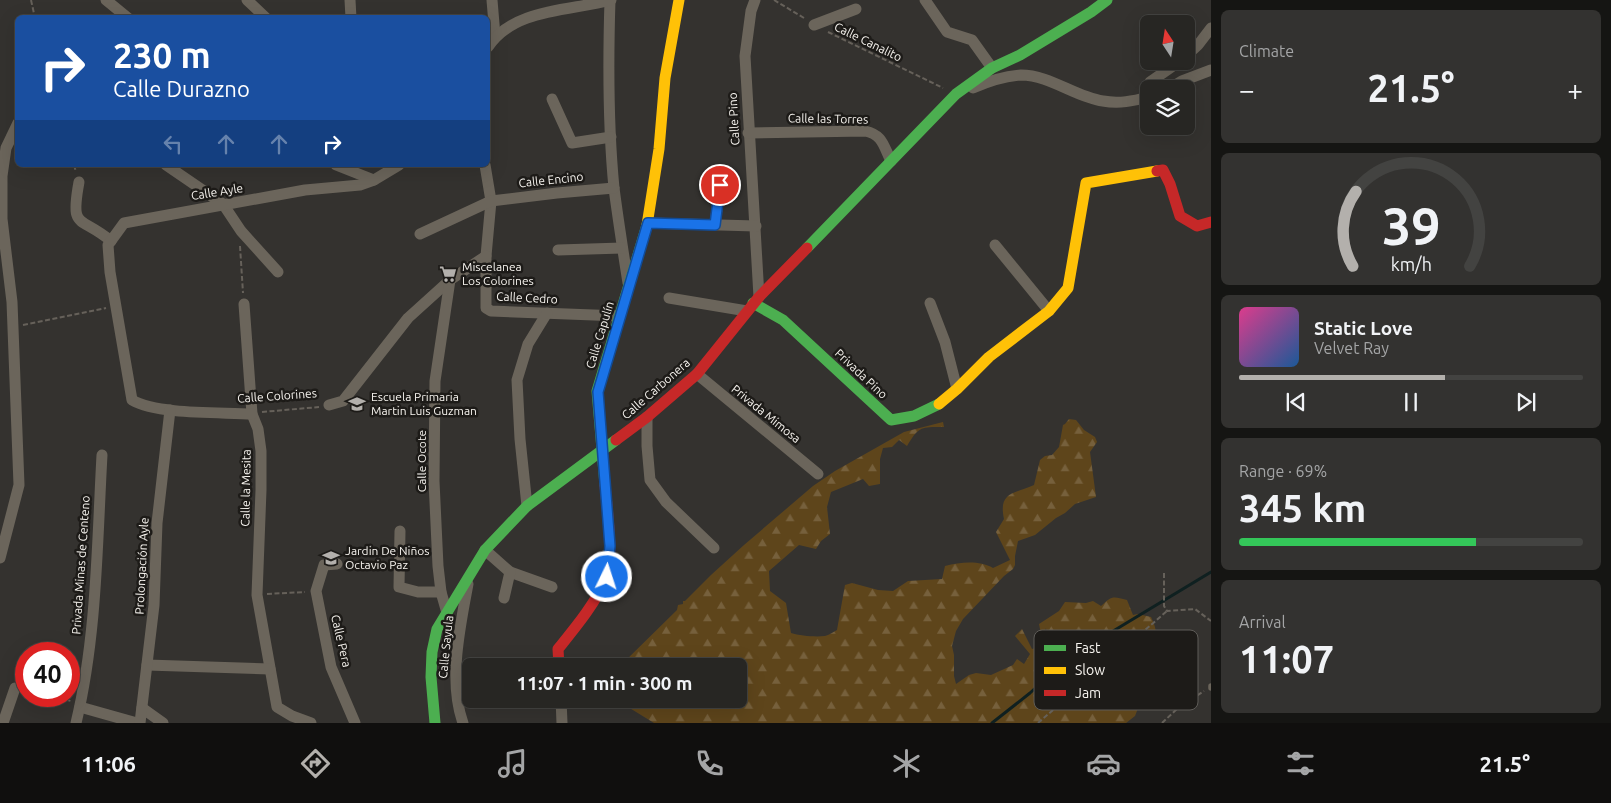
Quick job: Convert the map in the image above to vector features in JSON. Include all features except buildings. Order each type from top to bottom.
[{"type":"street","points":[[106,0],[124,15]]},
{"type":"street","points":[[246,0],[263,15]]},
{"type":"street","points":[[350,0],[351,15]]},
{"type":"street","points":[[492,0],[495,36]]},
{"type":"street","points":[[490,44],[495,36],[516,22],[530,16],[611,0],[608,60],[614,188],[628,288]]},
{"type":"street","name":"Calle Capulín","points":[[559,658],[558,649],[581,621],[607,577],[610,546],[598,392],[648,223],[659,149],[665,78],[680,0]]},
{"type":"street","name":"Calle Pino","points":[[753,304],[756,226],[748,132],[745,56],[751,11],[755,0]]},
{"type":"street","points":[[925,0],[948,32],[972,40],[992,68]]},
{"type":"street","name":"Calle Carbonera","points":[[435,723],[431,677],[432,652],[437,629],[485,550],[528,506],[647,417],[697,374],[753,304],[956,94],[992,68],[1020,55],[1091,12],[1107,0]]},
{"type":"street","points":[[814,25],[856,9]]},
{"type":"street","points":[[1195,48],[1211,28]]},
{"type":"street","points":[[1153,80],[1167,70]]},
{"type":"street","points":[[1185,80],[1211,70]]},
{"type":"street","points":[[956,94],[998,78],[1023,75],[1043,79],[1101,101],[1125,103],[1140,100]]},
{"type":"street","points":[[552,99],[572,143],[611,137]]},
{"type":"street","points":[[0,558],[19,485],[12,302],[2,219],[2,176],[6,148],[15,129]]},
{"type":"street","name":"Calle las Torres","points":[[748,132],[865,131],[876,134],[880,138],[890,161]]},
{"type":"street","points":[[169,167],[223,204],[241,231],[278,272]]},
{"type":"street","points":[[341,167],[374,180]]},
{"type":"street","name":"Calle Ayle","points":[[111,241],[124,223],[306,190],[360,185],[374,180],[396,167]]},
{"type":"street","points":[[485,167],[491,201],[486,256]]},
{"type":"street","points":[[957,389],[989,357],[1049,311],[1068,288],[1086,183],[1163,170],[1170,184],[1180,216],[1198,226],[1211,222]]},
{"type":"street","points":[[79,182],[76,199],[77,217],[81,223],[97,229],[111,241],[108,245],[110,272],[116,306]]},
{"type":"street","points":[[715,225],[720,185]]},
{"type":"street","name":"Calle Encino","points":[[420,234],[491,201],[614,188]]},
{"type":"street","points":[[648,223],[756,226]]},
{"type":"street","points":[[995,245],[1049,311]]},
{"type":"street","points":[[558,250],[622,248]]},
{"type":"street","name":"Calle Colorines","points":[[329,405],[343,401],[408,318],[450,280],[486,256]]},
{"type":"street","name":"Calle Cedro","points":[[486,256],[486,308],[491,311],[620,316]]},
{"type":"street","name":"Calle Ocote","points":[[447,613],[441,592],[434,482],[436,381],[450,280]]},
{"type":"street","points":[[669,298],[753,304]]},
{"type":"street","points":[[930,302],[945,342],[957,389]]},
{"type":"street","name":"Calle la Mesita","points":[[244,304],[252,414],[258,429],[261,450],[262,490],[258,595],[277,706],[292,716],[311,723]]},
{"type":"street","name":"Privada Pino","points":[[753,304],[783,320],[891,420],[914,416],[940,403],[957,389]]},
{"type":"street","name":"Calle Colorines","points":[[116,306],[132,400],[141,405],[170,410],[252,414]]},
{"type":"street","points":[[528,506],[520,439],[517,380],[528,344],[547,313]]},
{"type":"street","name":"Privada Mimosa","points":[[697,374],[818,474]]},
{"type":"street","name":"Prolongación Ayle","points":[[139,723],[154,605],[157,523],[170,410]]},
{"type":"street","points":[[647,417],[650,480],[666,502],[714,548]]},
{"type":"street","name":"Privada Minas de Centeno","points":[[80,705],[94,614],[102,455]]},
{"type":"street","points":[[400,531],[399,587],[418,592],[441,592]]},
{"type":"street","points":[[485,550],[510,572],[552,587]]},
{"type":"street","points":[[316,591],[324,565],[337,564]]},
{"type":"street","points":[[504,598],[510,572]]},
{"type":"street","name":"Calle Sayula","points":[[463,723],[455,688],[462,614],[470,574]]},
{"type":"street","name":"Calle Pera","points":[[316,591],[331,667],[355,723]]},
{"type":"street","points":[[147,665],[270,669]]},
{"type":"street","points":[[4,723],[15,688]]},
{"type":"street","points":[[80,705],[139,723]]},
{"type":"street","name":"Privada Minas de Centeno","points":[[76,723],[80,707]]},
{"type":"street","points":[[142,708],[163,723]]},
{"type":"street","points":[[561,708],[562,723]]},
{"type":"path","points":[[31,0],[34,15]]},
{"type":"path","name":"Calle Canalito","points":[[774,0],[814,25],[956,94]]},
{"type":"path","points":[[241,231],[240,253],[244,304]]},
{"type":"path","points":[[13,328],[116,306]]},
{"type":"path","name":"Calle Colorines","points":[[252,414],[289,409],[308,409],[329,405]]},
{"type":"path","points":[[1164,573],[1164,603],[1167,611]]},
{"type":"path","points":[[258,595],[316,591]]},
{"type":"path","points":[[1145,630],[1167,611],[1195,609],[1211,621]]},
{"type":"path","points":[[1198,696],[1211,687]]},
{"type":"path","points":[[1038,723],[1053,710]]},
{"type":"path","points":[[1162,723],[1177,710]]},
{"type":"green space","points":[[1069,419],[1076,420],[1084,430],[1095,437],[1097,442],[1090,452],[1096,497],[1075,504],[1035,535],[1018,541],[1013,569],[963,619],[956,631],[952,646],[954,676],[956,684],[969,675],[976,673],[991,675],[1013,665],[1017,659],[1024,664],[1030,654],[1015,636],[1022,629],[1032,649],[1034,648],[1034,710],[1137,710],[1135,716],[1126,723],[654,723],[630,708],[747,708],[747,658],[628,658],[677,610],[678,605],[683,604],[683,601],[744,545],[813,486],[835,471],[904,432],[943,422],[944,427],[930,427],[918,431],[907,446],[899,440],[892,447],[883,448],[880,459],[880,484],[869,486],[863,479],[831,492],[827,507],[830,534],[821,541],[816,549],[799,545],[769,571],[770,591],[786,603],[791,633],[803,636],[826,636],[837,630],[845,585],[852,583],[878,590],[893,591],[908,581],[942,579],[945,566],[970,563],[988,565],[993,568],[1010,560],[996,532],[1004,519],[1003,503],[1006,498],[1015,492],[1034,485],[1040,460],[1045,456],[1052,455],[1059,447],[1063,425]]},
{"type":"green space","points":[[1113,598],[1127,600],[1133,615],[1138,614],[1151,617],[1156,630],[1046,630],[1046,628],[1045,630],[1040,630],[1039,624],[1059,611],[1065,602],[1086,603],[1093,601],[1101,606]]},
{"type":"waterway","points":[[1115,630],[1211,572]]},
{"type":"waterway","points":[[992,723],[1034,689]]},
{"type":"traffic: fast","points":[[807,248],[956,94],[992,68],[1020,55],[1091,12],[1107,0]]},
{"type":"traffic: fast","points":[[605,485],[597,391],[647,225]]},
{"type":"traffic: fast","points":[[753,303],[783,320],[891,420],[914,416],[939,404]]},
{"type":"traffic: fast","points":[[435,723],[431,677],[432,652],[437,629],[485,550],[527,506],[616,440]]},
{"type":"traffic: slow","points":[[647,225],[659,149],[665,78],[679,0]]},
{"type":"traffic: slow","points":[[939,404],[989,357],[1049,311],[1068,288],[1086,183],[1157,171]]},
{"type":"traffic: jam","points":[[1157,171],[1163,170],[1170,184],[1180,216],[1197,226],[1211,222]]},
{"type":"traffic: jam","points":[[616,440],[647,417],[697,374],[759,297],[807,248]]},
{"type":"traffic: jam","points":[[559,658],[558,649],[591,606],[606,578],[610,559],[605,485]]},
{"type":"place","name":"Miscelanea Los Colorines","points":[[448,274]]},
{"type":"place","name":"Escuela Primaria Martin Luis Guzman","points":[[357,404]]},
{"type":"place","name":"Jardin De Niños Octavio Paz","points":[[331,558]]},
{"type":"route","points":[[607,577],[610,546],[598,392],[648,223],[715,225],[720,185]]}]
